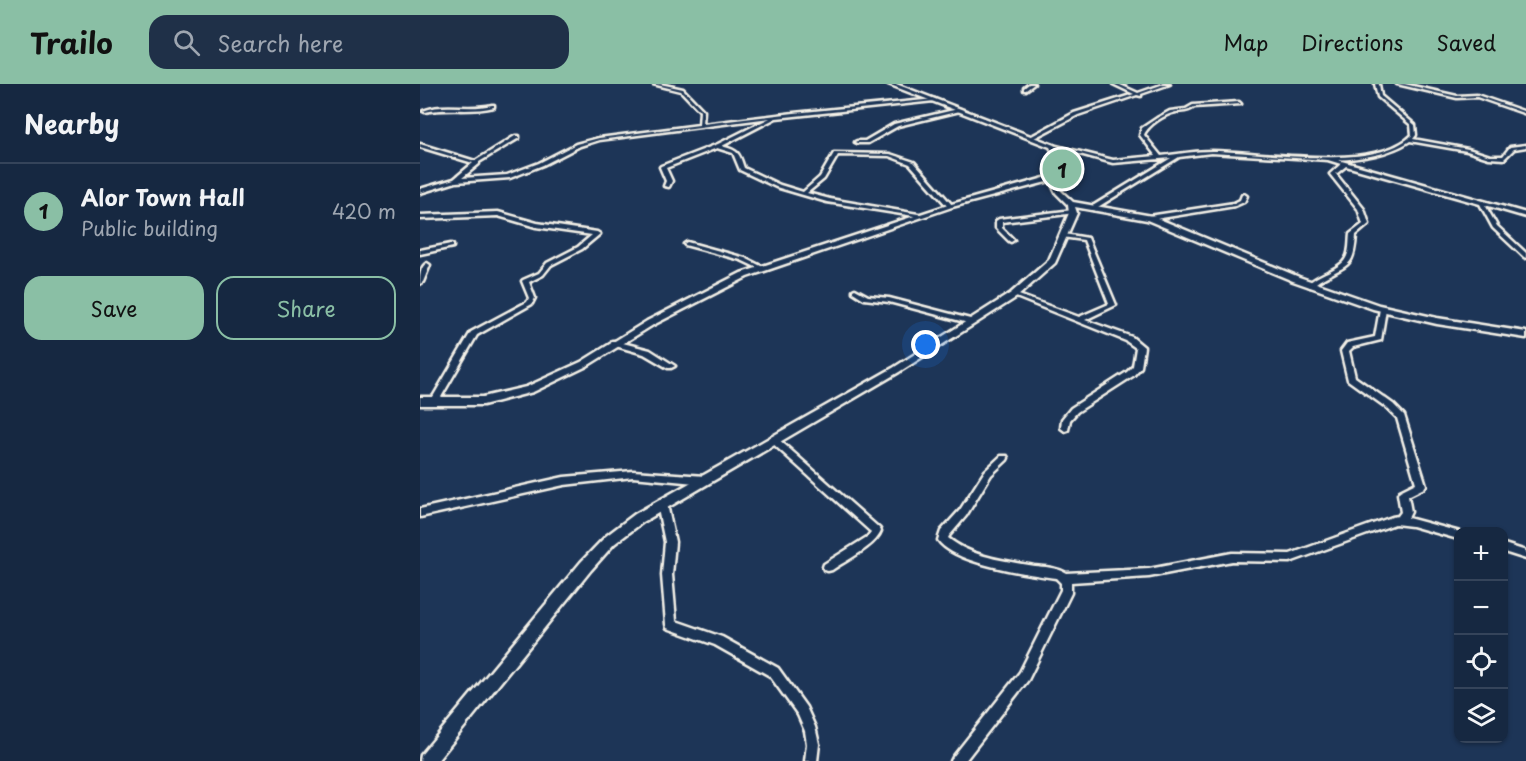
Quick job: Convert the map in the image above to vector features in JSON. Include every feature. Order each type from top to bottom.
[{"type":"main road","points":[[891,84],[1052,146],[1056,153],[1052,178],[1058,192],[1072,212]]},
{"type":"main road","points":[[420,401],[483,401],[528,390],[584,364],[615,344],[727,283],[762,268],[950,206],[1052,178]]},
{"type":"main road","points":[[1072,212],[1093,208],[1149,218],[1310,285],[1383,309],[1526,335]]},
{"type":"main road","points":[[1072,212],[1093,208]]},
{"type":"main road","points":[[427,761],[586,566],[610,540],[662,504],[896,370],[1014,295],[1052,261],[1072,212]]},
{"type":"street","points":[[655,84],[685,92],[702,111],[701,126]]},
{"type":"street","points":[[1025,89],[1032,84]]},
{"type":"street","points":[[1114,84],[1140,94]]},
{"type":"street","points":[[1032,137],[1076,114],[1168,84]]},
{"type":"street","points":[[1377,84],[1379,96],[1413,125],[1414,133],[1411,140]]},
{"type":"street","points":[[1400,84],[1442,94],[1480,97],[1526,113]]},
{"type":"street","points":[[1435,86],[1442,94]]},
{"type":"street","points":[[420,191],[456,180],[508,177],[588,141],[775,116],[934,100]]},
{"type":"street","points":[[1159,156],[1144,139],[1142,132],[1158,120],[1172,111],[1189,110],[1193,106],[1239,103]]},
{"type":"street","points":[[422,111],[440,108],[477,110],[492,106]]},
{"type":"street","points":[[857,142],[866,142],[896,125],[958,110]]},
{"type":"street","points":[[667,186],[669,181],[663,167],[767,123],[775,116]]},
{"type":"street","points":[[456,180],[476,162],[517,137]]},
{"type":"street","points":[[1052,146],[1113,162],[1159,156],[1234,152],[1328,159],[1371,154],[1411,140],[1504,158],[1512,148],[1526,146]]},
{"type":"street","points":[[420,145],[476,162]]},
{"type":"street","points":[[716,146],[740,155],[740,167],[749,174],[803,194],[829,201],[918,216]]},
{"type":"street","points":[[803,194],[822,178],[836,154],[890,155],[912,163],[950,206]]},
{"type":"street","points":[[1093,208],[1169,157]]},
{"type":"street","points":[[1328,159],[1526,215]]},
{"type":"street","points":[[1310,285],[1315,279],[1333,273],[1344,264],[1353,251],[1353,234],[1366,225],[1361,209],[1333,174],[1346,164]]},
{"type":"street","points":[[420,183],[435,185]]},
{"type":"street","points":[[1149,218],[1235,204],[1242,201],[1244,196]]},
{"type":"street","points":[[1482,204],[1495,227],[1526,256]]},
{"type":"street","points":[[1011,240],[999,228],[999,221],[1072,212]]},
{"type":"street","points":[[420,217],[498,214],[536,225],[594,232],[597,236],[549,264],[541,274],[525,281],[532,298],[530,303],[474,334],[434,402]]},
{"type":"street","points":[[1064,236],[1086,239],[1113,305],[1079,320]]},
{"type":"street","points":[[687,244],[743,259],[762,268]]},
{"type":"street","points":[[420,252],[451,246]]},
{"type":"street","points":[[420,282],[427,265]]},
{"type":"street","points":[[855,291],[866,298],[889,300],[972,322]]},
{"type":"street","points":[[1014,295],[1136,342],[1140,347],[1137,367],[1130,374],[1074,410],[1066,419],[1065,428]]},
{"type":"street","points":[[1383,309],[1378,338],[1350,345],[1345,351],[1351,378],[1397,412],[1406,426],[1421,485],[1403,494],[1406,512],[1401,520]]},
{"type":"street","points":[[615,344],[647,352],[672,366]]},
{"type":"street","points":[[774,440],[876,531],[870,540],[828,567]]},
{"type":"street","points":[[1004,458],[988,473],[963,513],[945,534],[944,540],[952,547],[996,562],[1065,578],[1149,573],[1233,557],[1290,558],[1368,528],[1401,520],[1454,534]]},
{"type":"street","points":[[420,513],[564,481],[633,474],[705,480]]},
{"type":"street","points":[[662,504],[670,542],[667,575],[671,624],[718,641],[774,672],[802,711],[811,731],[813,744],[811,761]]},
{"type":"street","points":[[1508,550],[1526,555]]},
{"type":"street","points":[[957,761],[1024,676],[1066,593],[1065,578]]},
{"type":"place","name":"Alor Town Hall","points":[[1062,169]]}]
